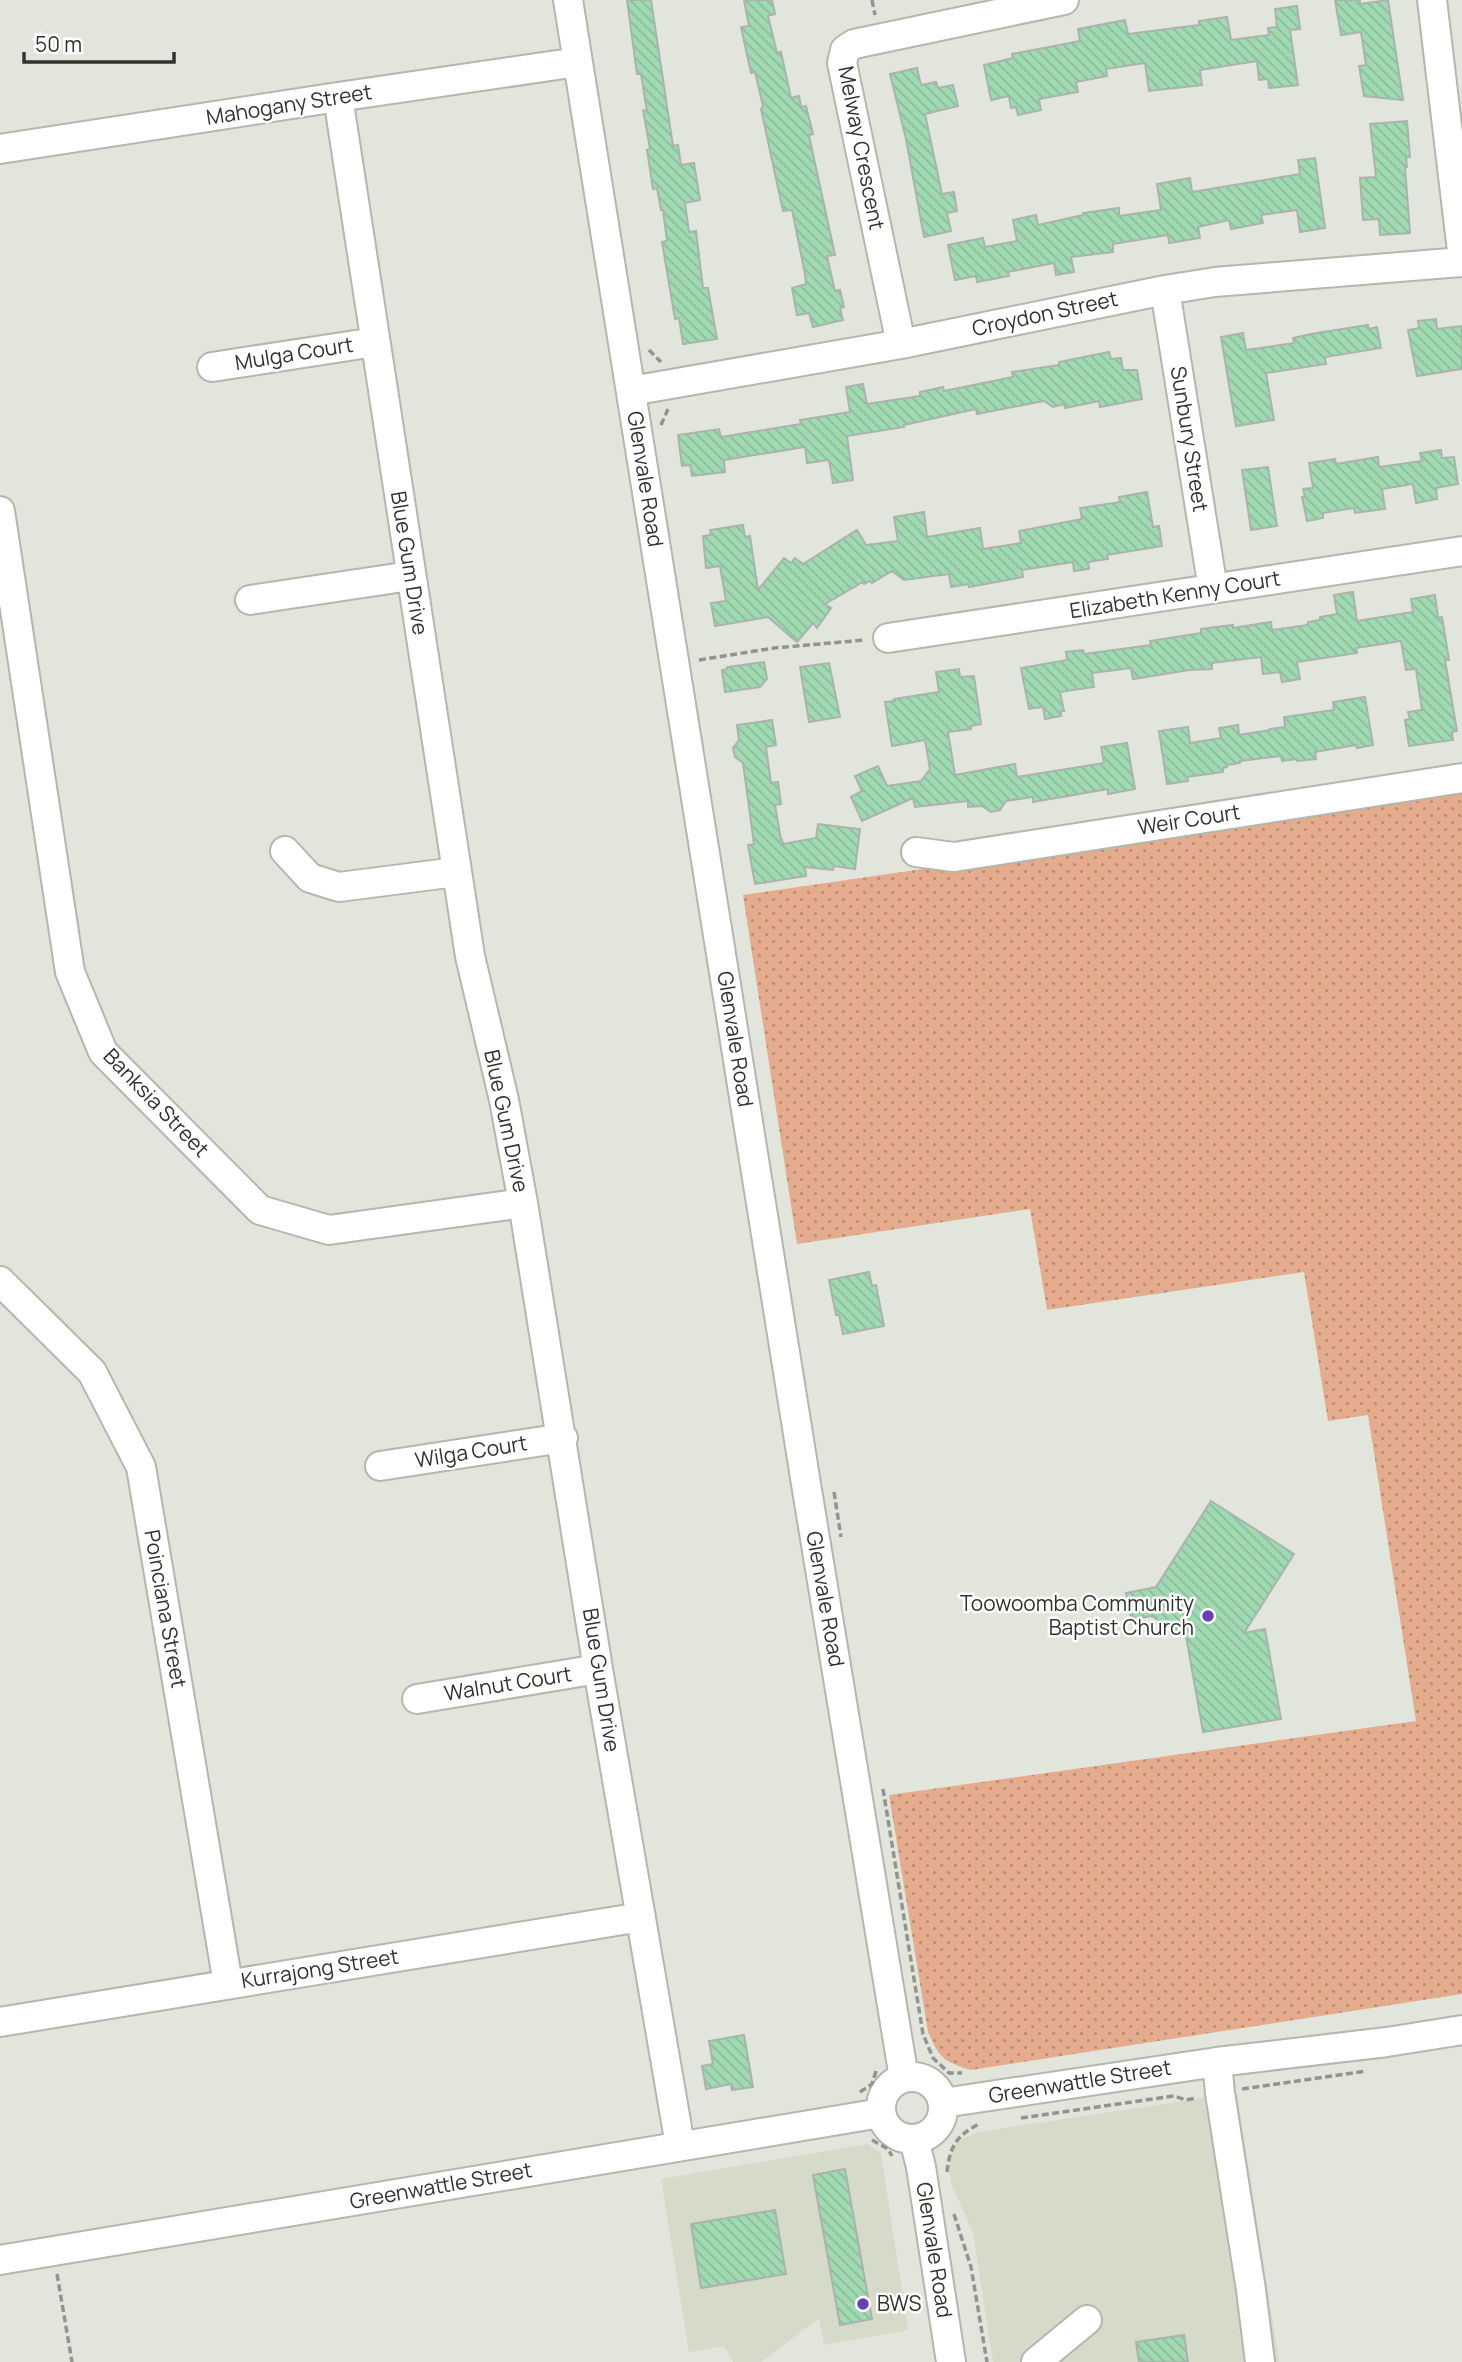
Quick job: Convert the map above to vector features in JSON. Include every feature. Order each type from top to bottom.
[{"type":"street","name":"Glenvale Road","points":[[568,0],[904,2078]]},
{"type":"street","name":"Melway Crescent","points":[[901,344],[842,63],[845,50],[854,44],[1064,0]]},
{"type":"street","points":[[1432,0],[1462,251]]},
{"type":"street","name":"Mahogany Street","points":[[0,149],[578,62]]},
{"type":"street","name":"Blue Gum Drive","points":[[338,97],[470,956],[523,1203],[563,1438],[598,1669],[680,2145]]},
{"type":"street","name":"Croydon Street","points":[[631,391],[901,344],[1215,282],[1462,262]]},
{"type":"street","name":"Sunbury Street","points":[[1165,290],[1213,589]]},
{"type":"street","name":"Mulga Court","points":[[212,367],[375,342]]},
{"type":"street","name":"Banksia Street","points":[[0,511],[70,972],[103,1052],[260,1210],[329,1230],[523,1203]]},
{"type":"street","name":"Elizabeth Kenny Court","points":[[888,638],[1462,551]]},
{"type":"street","points":[[250,600],[410,576]]},
{"type":"street","name":"Weir Court","points":[[916,852],[954,857],[1462,778]]},
{"type":"street","points":[[285,851],[310,878],[339,887],[456,872]]},
{"type":"street","name":"Poinciana Street","points":[[0,1281],[92,1372],[141,1466],[228,1984]]},
{"type":"street","name":"Wilga Court","points":[[380,1466],[563,1438]]},
{"type":"street","name":"Walnut Court","points":[[417,1699],[598,1669]]},
{"type":"street","name":"Kurrajong Street","points":[[0,2022],[640,1917]]},
{"type":"street","name":"Greenwattle Street","points":[[1217,2062],[1386,2026],[1462,2013]]},
{"type":"street","name":"Greenwattle Street","points":[[943,2103],[1217,2062],[1387,2042],[1462,2030]]},
{"type":"street","points":[[1217,2062],[1260,2362]]},
{"type":"street","points":[[904,2078],[927,2080],[939,2092],[943,2103],[942,2115],[934,2130],[914,2139],[893,2132],[881,2113],[881,2101],[886,2091],[894,2082],[904,2078]]},
{"type":"street","name":"Greenwattle Street","points":[[0,2260],[881,2113]]},
{"type":"street","name":"Glenvale Road","points":[[914,2139],[921,2167],[951,2362]]},
{"type":"street","points":[[1036,2362],[1087,2320]]},
{"type":"path","points":[[693,661],[774,648],[888,638]]},
{"type":"path","points":[[893,1852],[923,2034],[933,2058],[949,2073],[962,2073]]},
{"type":"path","points":[[1017,2118],[1174,2096],[1186,2100],[1366,2071]]},
{"type":"path","points":[[947,2173],[951,2149],[962,2133],[978,2124],[991,2122]]},
{"type":"path","points":[[866,2138],[888,2149],[895,2164]]},
{"type":"path","points":[[953,2212],[971,2267],[987,2362]]},
{"type":"path","points":[[56,2270],[72,2362]]},
{"type":"shaded area","points":[[1462,791],[1462,1994],[971,2070],[954,2064],[939,2054],[928,2032],[889,1795],[1416,1721],[1368,1415],[1328,1421],[1304,1272],[1047,1310],[1030,1209],[797,1244],[743,895]]},
{"type":"shaded area","points":[[1237,2093],[1279,2362],[993,2362],[973,2233],[951,2183],[949,2168],[952,2151],[960,2140],[978,2132]]},
{"type":"shaded area","points":[[868,2144],[881,2154],[908,2330],[824,2345],[819,2318],[761,2362],[733,2362],[724,2346],[689,2352],[661,2179]]},
{"type":"building","points":[[627,0],[651,0],[673,146],[678,145],[681,165],[694,163],[700,200],[685,203],[689,232],[696,231],[703,288],[708,288],[717,339],[683,344],[679,318],[675,319],[662,242],[667,241],[663,210],[657,188],[653,189],[643,110],[647,111],[641,74],[637,74]]},
{"type":"building","points":[[744,0],[772,0],[775,14],[768,16],[777,53],[781,52],[791,98],[799,96],[801,107],[806,106],[813,134],[809,135],[835,255],[827,256],[835,291],[840,290],[844,307],[840,308],[843,320],[813,327],[809,313],[797,315],[792,288],[806,284],[805,274],[792,210],[783,211],[761,109],[763,106],[755,72],[751,73],[741,27],[749,26]]},
{"type":"building","points":[[1335,0],[1360,0],[1360,4],[1388,0],[1403,100],[1364,96],[1359,66],[1366,65],[1361,32],[1341,35]]},
{"type":"building","points":[[1297,6],[1300,29],[1290,30],[1298,85],[1269,88],[1268,79],[1259,80],[1257,61],[1200,70],[1202,85],[1149,91],[1145,63],[1106,69],[1107,76],[1076,82],[1078,92],[1039,99],[1041,110],[1018,115],[1016,107],[1011,108],[1009,96],[991,100],[984,65],[1013,58],[1012,54],[1080,41],[1078,29],[1125,20],[1128,34],[1199,25],[1199,21],[1227,17],[1231,40],[1269,35],[1268,28],[1277,27],[1275,9]]},
{"type":"building","points":[[917,68],[921,85],[936,82],[938,88],[953,85],[958,106],[925,114],[942,194],[954,192],[957,211],[947,213],[951,231],[924,237],[906,139],[890,74]]},
{"type":"building","points":[[1407,121],[1410,157],[1406,158],[1405,168],[1410,233],[1380,235],[1379,219],[1363,220],[1360,178],[1376,177],[1370,124]]},
{"type":"building","points":[[1315,158],[1325,228],[1300,232],[1297,210],[1261,215],[1263,223],[1231,229],[1229,220],[1198,227],[1200,238],[1169,243],[1168,235],[1113,244],[1113,252],[1071,257],[1074,272],[1056,275],[1054,263],[1008,272],[1009,276],[977,282],[976,276],[955,280],[948,245],[983,238],[985,247],[1017,241],[1013,220],[1036,215],[1038,225],[1083,213],[1119,208],[1119,216],[1161,210],[1157,184],[1190,178],[1192,192],[1300,174],[1298,160]]},
{"type":"building","points":[[1436,319],[1437,329],[1462,326],[1462,369],[1417,376],[1408,330],[1419,328],[1418,321]]},
{"type":"building","points":[[1368,325],[1369,329],[1377,327],[1381,348],[1325,357],[1326,364],[1266,373],[1274,420],[1236,426],[1221,337],[1243,333],[1246,350],[1294,343],[1293,338]]},
{"type":"building","points":[[1109,352],[1111,359],[1121,358],[1123,370],[1137,370],[1142,399],[1100,407],[1099,401],[1065,408],[1064,404],[1053,407],[1044,401],[977,414],[976,409],[904,427],[847,436],[853,480],[833,483],[829,460],[807,463],[805,447],[724,460],[725,472],[692,476],[690,465],[682,466],[678,435],[719,429],[721,437],[801,424],[800,420],[850,412],[846,387],[863,384],[867,404],[920,396],[920,392],[943,387],[944,391],[1013,377],[1012,372],[1059,365],[1059,362]]},
{"type":"building","points":[[1441,450],[1442,458],[1454,457],[1458,484],[1436,488],[1437,499],[1416,503],[1413,484],[1382,489],[1385,509],[1355,513],[1354,508],[1323,513],[1323,518],[1307,521],[1302,497],[1305,496],[1303,489],[1313,488],[1309,463],[1335,459],[1336,464],[1378,457],[1379,467],[1422,461],[1420,453]]},
{"type":"building","points":[[1268,467],[1277,526],[1251,530],[1242,470]]},
{"type":"building","points":[[1147,492],[1153,527],[1159,526],[1162,546],[1107,555],[1108,559],[1088,562],[1089,569],[1074,571],[1073,562],[1022,570],[1023,577],[969,587],[968,584],[951,587],[949,574],[904,580],[892,571],[872,583],[863,582],[825,604],[831,608],[817,628],[813,623],[797,642],[768,617],[715,626],[711,603],[726,601],[720,566],[706,568],[703,536],[711,535],[710,530],[743,525],[745,537],[750,536],[758,590],[784,558],[791,563],[795,558],[803,564],[857,530],[866,545],[898,541],[894,517],[924,512],[927,537],[980,528],[983,549],[1021,543],[1019,531],[1082,519],[1080,508],[1120,502],[1119,497]]},
{"type":"building","points":[[1353,592],[1357,621],[1413,612],[1411,599],[1435,595],[1438,618],[1442,617],[1449,660],[1445,660],[1457,731],[1452,732],[1453,740],[1409,746],[1405,720],[1410,719],[1408,712],[1422,710],[1416,669],[1406,670],[1401,641],[1356,648],[1357,653],[1297,662],[1300,679],[1282,682],[1280,672],[1263,674],[1261,657],[1212,663],[1212,669],[1133,679],[1131,668],[1092,673],[1094,687],[1060,692],[1064,711],[1061,711],[1061,716],[1045,719],[1043,707],[1029,709],[1021,668],[1067,660],[1066,652],[1083,650],[1084,654],[1151,645],[1150,641],[1201,633],[1201,629],[1233,625],[1233,628],[1271,622],[1272,630],[1308,625],[1308,622],[1320,620],[1320,617],[1337,614],[1334,595]]},
{"type":"building","points":[[764,662],[767,679],[760,687],[725,692],[722,670]]},
{"type":"building","points":[[829,663],[840,717],[809,722],[800,667]]},
{"type":"building","points":[[959,669],[960,677],[974,676],[981,724],[971,726],[971,729],[948,732],[955,775],[1015,764],[1017,777],[1104,763],[1101,747],[1127,743],[1135,789],[1108,794],[1108,789],[1033,802],[1033,797],[1006,801],[1000,810],[991,812],[982,806],[968,807],[968,801],[915,807],[913,798],[862,821],[851,797],[862,791],[855,776],[878,766],[887,786],[921,781],[930,769],[925,740],[892,746],[885,702],[939,692],[936,672]]},
{"type":"building","points":[[1365,697],[1373,745],[1315,752],[1316,759],[1282,761],[1281,756],[1240,761],[1227,765],[1223,772],[1187,777],[1188,781],[1167,784],[1159,731],[1188,727],[1190,743],[1221,738],[1219,728],[1238,725],[1239,735],[1270,730],[1285,727],[1284,717],[1334,710],[1333,702]]},
{"type":"building","points":[[772,720],[776,745],[766,747],[771,783],[778,782],[781,804],[775,805],[783,844],[816,838],[818,824],[860,829],[855,869],[834,866],[833,870],[805,867],[806,876],[755,884],[748,845],[754,844],[743,763],[735,757],[733,748],[739,740],[737,725]]},
{"type":"building","points":[[869,1272],[872,1286],[876,1285],[884,1326],[843,1334],[829,1280]]},
{"type":"building","name":"Toowoomba Community Baptist Church","points":[[1211,1501],[1294,1554],[1244,1633],[1265,1629],[1281,1719],[1203,1732],[1186,1636],[1151,1616],[1131,1620],[1126,1593],[1156,1587]]},
{"type":"building","points":[[744,2035],[753,2087],[732,2090],[731,2084],[706,2089],[702,2066],[713,2064],[709,2041]]},
{"type":"building","points":[[845,2169],[872,2319],[840,2325],[813,2175]]},
{"type":"building","points":[[775,2210],[786,2274],[701,2288],[691,2224]]},
{"type":"building","points":[[1184,2335],[1188,2362],[1139,2362],[1136,2342]]},
{"type":"place","name":"Toowoomba Community Baptist Church","points":[[1208,1616]]},
{"type":"place","name":"BWS","points":[[863,2304]]}]
